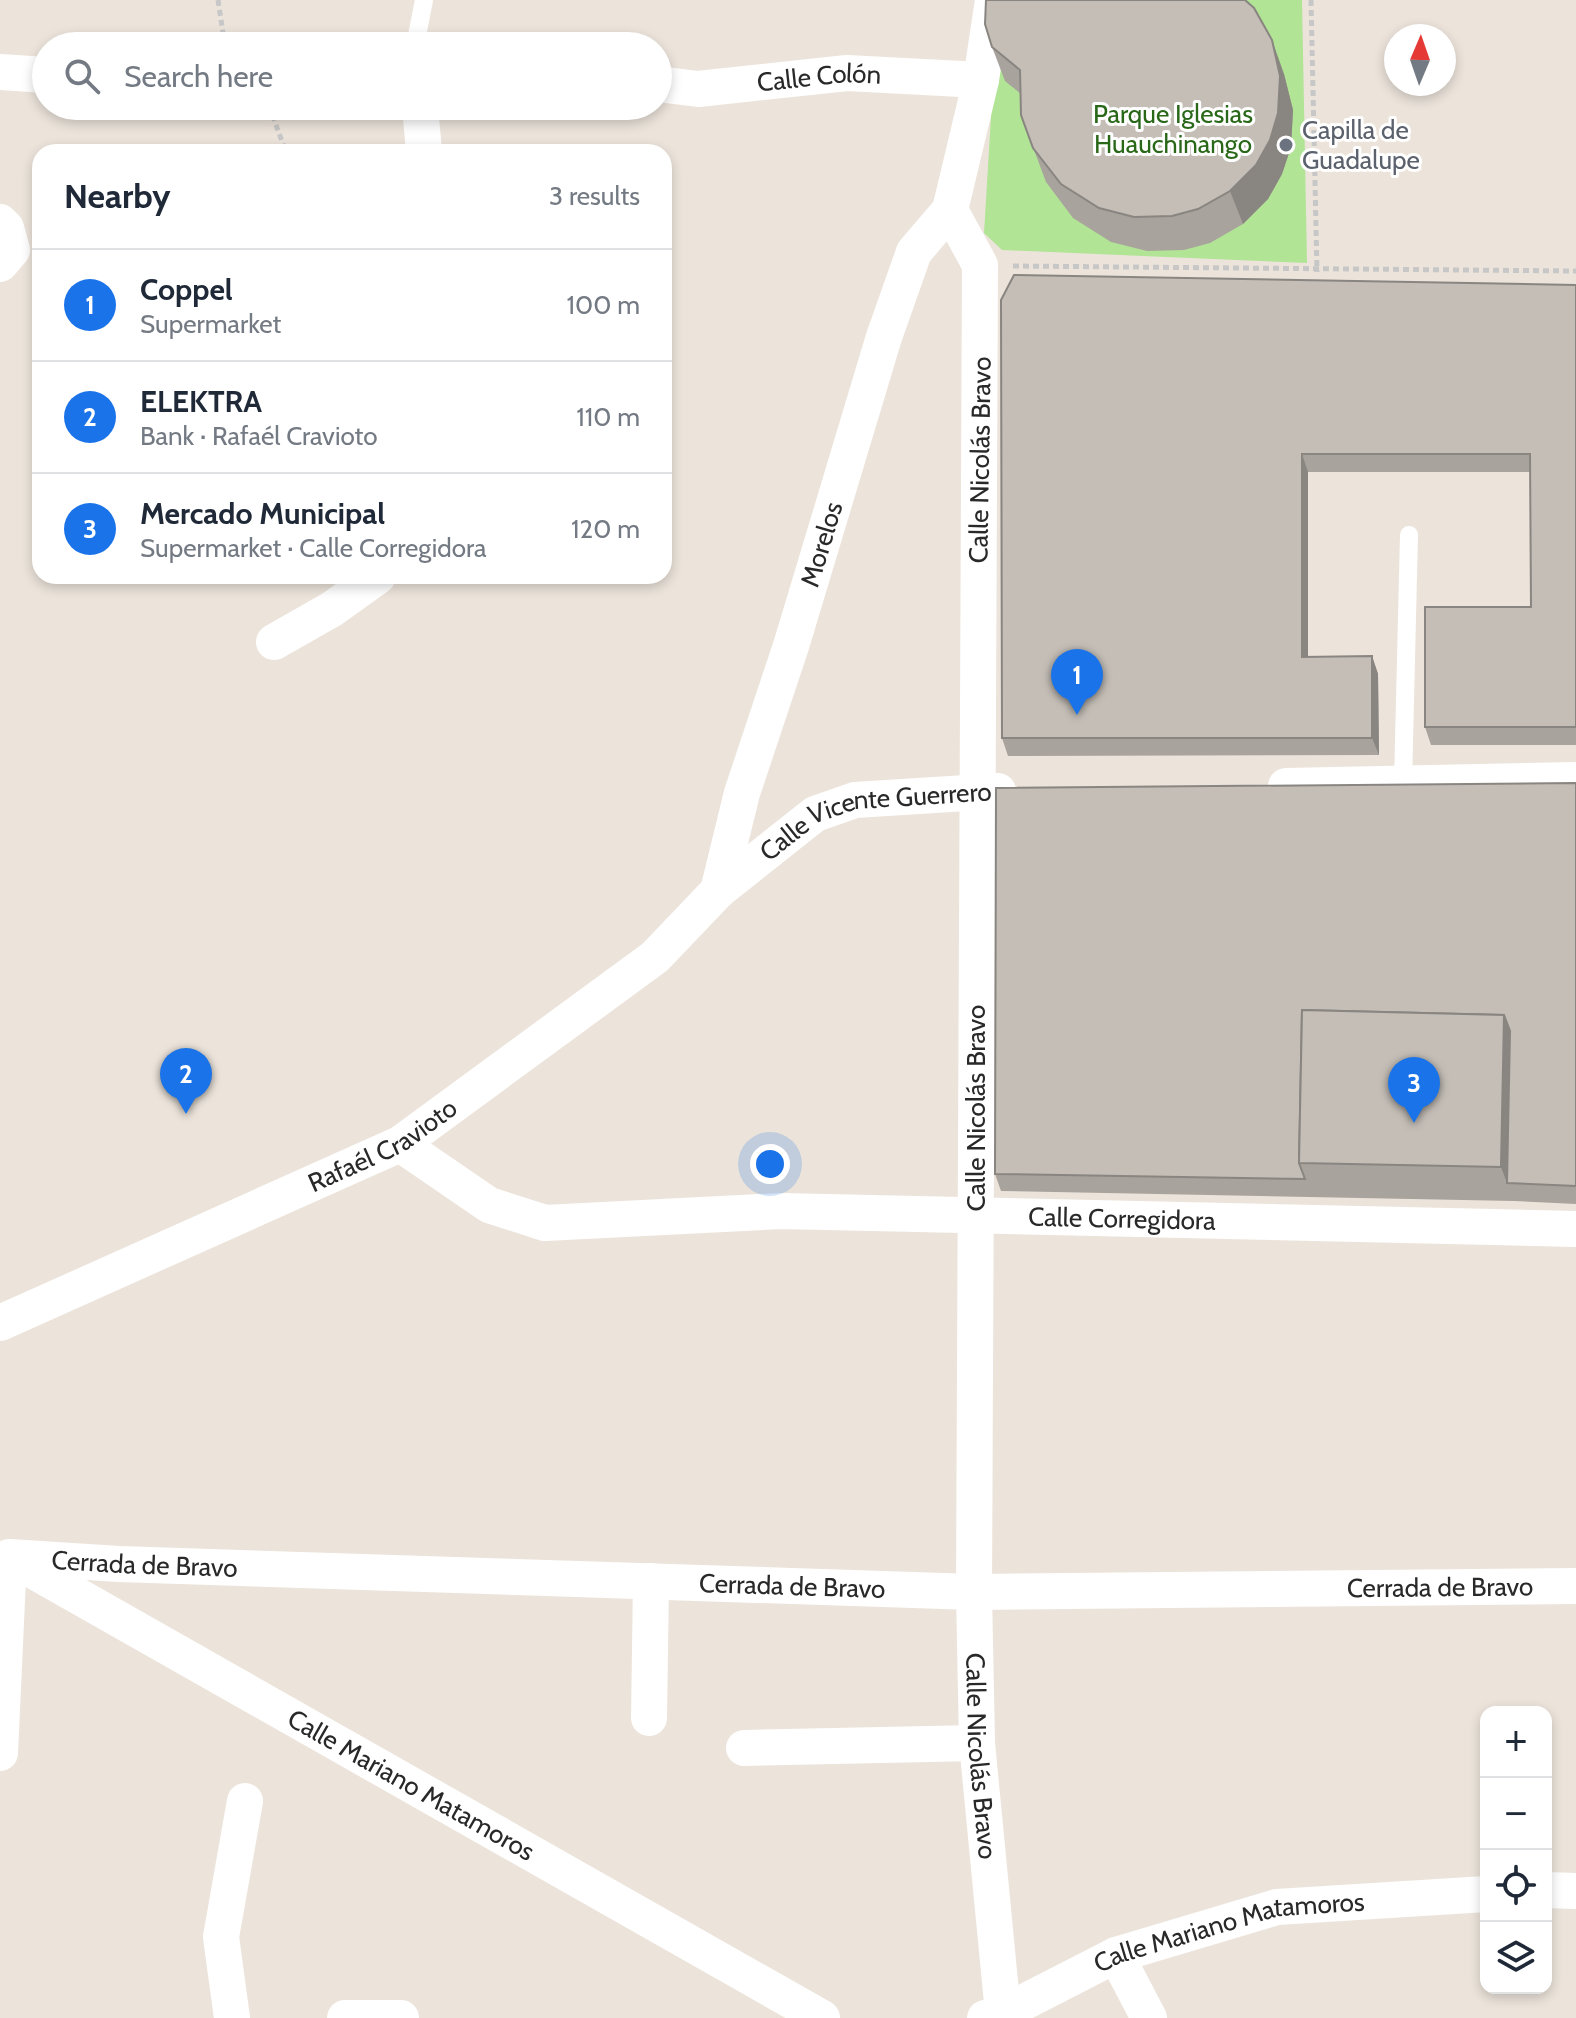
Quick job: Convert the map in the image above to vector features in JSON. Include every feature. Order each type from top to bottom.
[{"type":"street","points":[[950,210],[981,80],[993,0]]},
{"type":"street","points":[[0,72],[32,74]]},
{"type":"street","name":"Calle Colón","points":[[672,86],[698,89],[847,73],[981,80]]},
{"type":"street","points":[[421,120],[423,144]]},
{"type":"street","name":"Calle Nicolás Bravo","points":[[950,210],[980,265],[974,1592],[977,1743],[994,2016]]},
{"type":"street","name":"Morelos","points":[[718,891],[742,793],[796,632],[884,337],[914,252],[950,210]]},
{"type":"street","points":[[0,222],[6,228],[12,250],[0,264]]},
{"type":"street","points":[[274,642],[332,609],[367,584]]},
{"type":"street","points":[[1245,786],[1576,780]]},
{"type":"street","name":"Calle Vicente Guerrero","points":[[718,891],[815,814],[855,800],[1024,790]]},
{"type":"street","name":"Rafaél Cravioto","points":[[0,1323],[400,1144],[655,957],[718,891]]},
{"type":"street","name":"Calle Corregidora","points":[[400,1144],[489,1205],[545,1223],[781,1211],[1576,1229]]},
{"type":"street","points":[[0,1753],[4,1553]]},
{"type":"street","name":"Cerrada de Bravo","points":[[4,1553],[119,1564],[974,1592],[1576,1586]]},
{"type":"street","name":"Calle Mariano Matamoros","points":[[4,1553],[822,2018]]},
{"type":"street","points":[[649,1718],[651,1581]]},
{"type":"street","points":[[744,1748],[977,1743]]},
{"type":"street","points":[[232,2018],[221,1937],[245,1801]]},
{"type":"street","points":[[1552,1890],[1576,1891]]},
{"type":"street","name":"Calle Mariano Matamoros","points":[[994,2016],[1116,1955],[1277,1907],[1480,1894]]},
{"type":"street","points":[[1116,1955],[1149,2018]]},
{"type":"street","points":[[345,2018],[401,2018]]},
{"type":"lane","points":[[418,32],[424,0]]},
{"type":"lane","points":[[1403,783],[1409,535]]},
{"type":"path","points":[[218,0],[223,32]]},
{"type":"path","points":[[1311,0],[1317,272]]},
{"type":"path","points":[[274,120],[283,144]]},
{"type":"path","points":[[980,265],[1317,272],[1576,271]]},
{"type":"green space","name":"Parque Iglesias Huauchinango","points":[[998,0],[1302,0],[1307,263],[1002,250],[984,233]]},
{"type":"building","name":"Parque Iglesias Huauchinango","points":[[986,0],[1245,0],[1254,8],[1272,40],[1280,76],[1278,113],[1270,140],[1256,165],[1230,191],[1198,209],[1172,216],[1134,217],[1099,208],[1061,184],[1033,148],[1021,115],[1020,70],[992,47],[985,24]]},
{"type":"building","points":[[1014,275],[1576,285],[1576,727],[1425,727],[1425,607],[1531,607],[1530,454],[1302,454],[1302,657],[1372,656],[1372,738],[1002,738],[1001,300]]},
{"type":"building","points":[[1576,783],[1576,1186],[1507,1183],[1510,1031],[1504,1015],[1302,1010],[1299,1163],[1305,1179],[995,1174],[996,788]]},
{"type":"building","points":[[1302,1010],[1504,1015],[1501,1167],[1299,1163]]},
{"type":"place","name":"Capilla de Guadalupe","points":[[1286,145]]},
{"type":"place","name":"Coppel","points":[[1077,715]]},
{"type":"place","name":"ELEKTRA","points":[[186,1114]]},
{"type":"place","name":"Mercado Municipal","points":[[1414,1123]]}]
